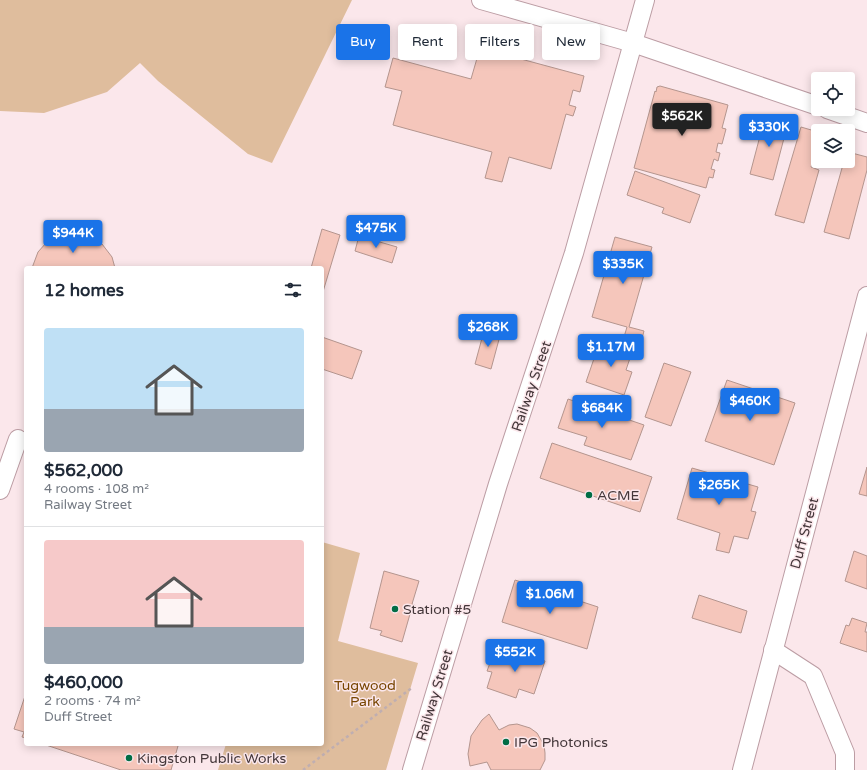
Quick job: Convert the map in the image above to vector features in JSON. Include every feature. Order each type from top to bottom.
[{"type":"street","points":[[480,0],[634,43],[811,104]]},
{"type":"street","name":"Railway Street","points":[[412,770],[498,484],[574,253],[645,0]]},
{"type":"street","points":[[847,116],[867,123]]},
{"type":"street","name":"Duff Street","points":[[742,770],[867,296]]},
{"type":"street","points":[[0,490],[18,439]]},
{"type":"street","points":[[774,650],[813,676],[845,753],[845,770]]},
{"type":"path","points":[[304,770],[413,687]]},
{"type":"green space","points":[[0,0],[352,0],[340,24],[336,24],[336,33],[272,163],[248,154],[158,81],[140,63],[107,92],[44,113],[0,111]]},
{"type":"green space","name":"Tugwood Park","points":[[324,543],[360,553],[338,641],[418,663],[386,770],[218,770],[225,746],[324,746]]},
{"type":"building","points":[[393,58],[471,79],[477,60],[525,60],[584,76],[580,92],[573,90],[569,105],[576,107],[573,116],[566,114],[551,169],[509,157],[502,182],[485,178],[492,152],[393,125],[402,91],[385,87]]},
{"type":"building","points":[[660,86],[728,105],[722,128],[726,129],[722,144],[718,143],[716,152],[720,153],[718,161],[714,159],[711,169],[715,170],[713,178],[709,177],[706,188],[634,168],[655,91],[656,92],[657,87]]},
{"type":"building","points":[[765,117],[788,123],[773,180],[750,174]]},
{"type":"building","points":[[801,127],[811,130],[811,168],[819,170],[804,223],[775,215]]},
{"type":"building","points":[[855,154],[867,157],[867,170],[849,239],[824,232],[842,168],[855,168]]},
{"type":"building","points":[[635,171],[700,195],[690,223],[662,213],[664,208],[627,195]]},
{"type":"building","points":[[322,229],[340,235],[324,288],[324,266],[312,266]]},
{"type":"building","points":[[76,233],[95,239],[102,244],[112,257],[114,266],[33,266],[38,252],[46,243],[56,236]]},
{"type":"building","points":[[359,236],[397,247],[392,263],[355,251]]},
{"type":"building","points":[[615,237],[652,247],[629,327],[644,331],[641,342],[624,337],[627,327],[592,317]]},
{"type":"building","points":[[485,327],[501,332],[491,369],[475,364]]},
{"type":"building","points":[[324,338],[362,351],[352,379],[324,370]]},
{"type":"building","points":[[600,341],[632,352],[626,370],[632,372],[624,395],[586,382]]},
{"type":"building","points":[[664,363],[691,372],[671,426],[645,417]]},
{"type":"building","points":[[727,380],[795,403],[774,465],[705,441]]},
{"type":"building","points":[[568,399],[644,425],[631,460],[584,445],[587,437],[558,428]]},
{"type":"building","points":[[552,443],[652,477],[640,512],[540,478]]},
{"type":"building","points":[[867,467],[867,496],[859,494]]},
{"type":"building","points":[[692,468],[758,487],[751,511],[756,512],[748,539],[734,536],[729,553],[716,550],[720,533],[677,519]]},
{"type":"building","points":[[854,551],[867,556],[867,589],[845,581]]},
{"type":"building","name":"Station #5","points":[[384,571],[419,581],[412,604],[415,605],[413,613],[410,614],[402,642],[380,635],[382,631],[370,628]]},
{"type":"building","points":[[515,580],[598,607],[587,649],[502,622]]},
{"type":"building","points":[[699,595],[747,611],[741,633],[692,618]]},
{"type":"building","points":[[852,618],[867,623],[865,632],[867,632],[867,652],[840,643],[846,625],[849,626]]},
{"type":"building","points":[[500,646],[545,661],[534,694],[519,689],[516,698],[487,688],[492,672],[487,671],[490,663],[494,664]]},
{"type":"building","points":[[24,699],[24,732],[14,729]]},
{"type":"building","name":"IPG Photonics","points":[[489,714],[499,730],[509,725],[517,724],[530,728],[537,733],[544,745],[545,753],[545,760],[540,770],[491,770],[487,762],[470,766],[468,754],[471,736],[482,720]]},
{"type":"building","name":"Kingston Public Works","points":[[49,746],[178,746],[171,770],[121,770]]},
{"type":"place","name":"ACME","points":[[589,495]]},
{"type":"place","name":"Station #5","points":[[395,609]]},
{"type":"place","name":"IPG Photonics","points":[[506,742]]},
{"type":"place","name":"Kingston Public Works","points":[[129,758]]}]
